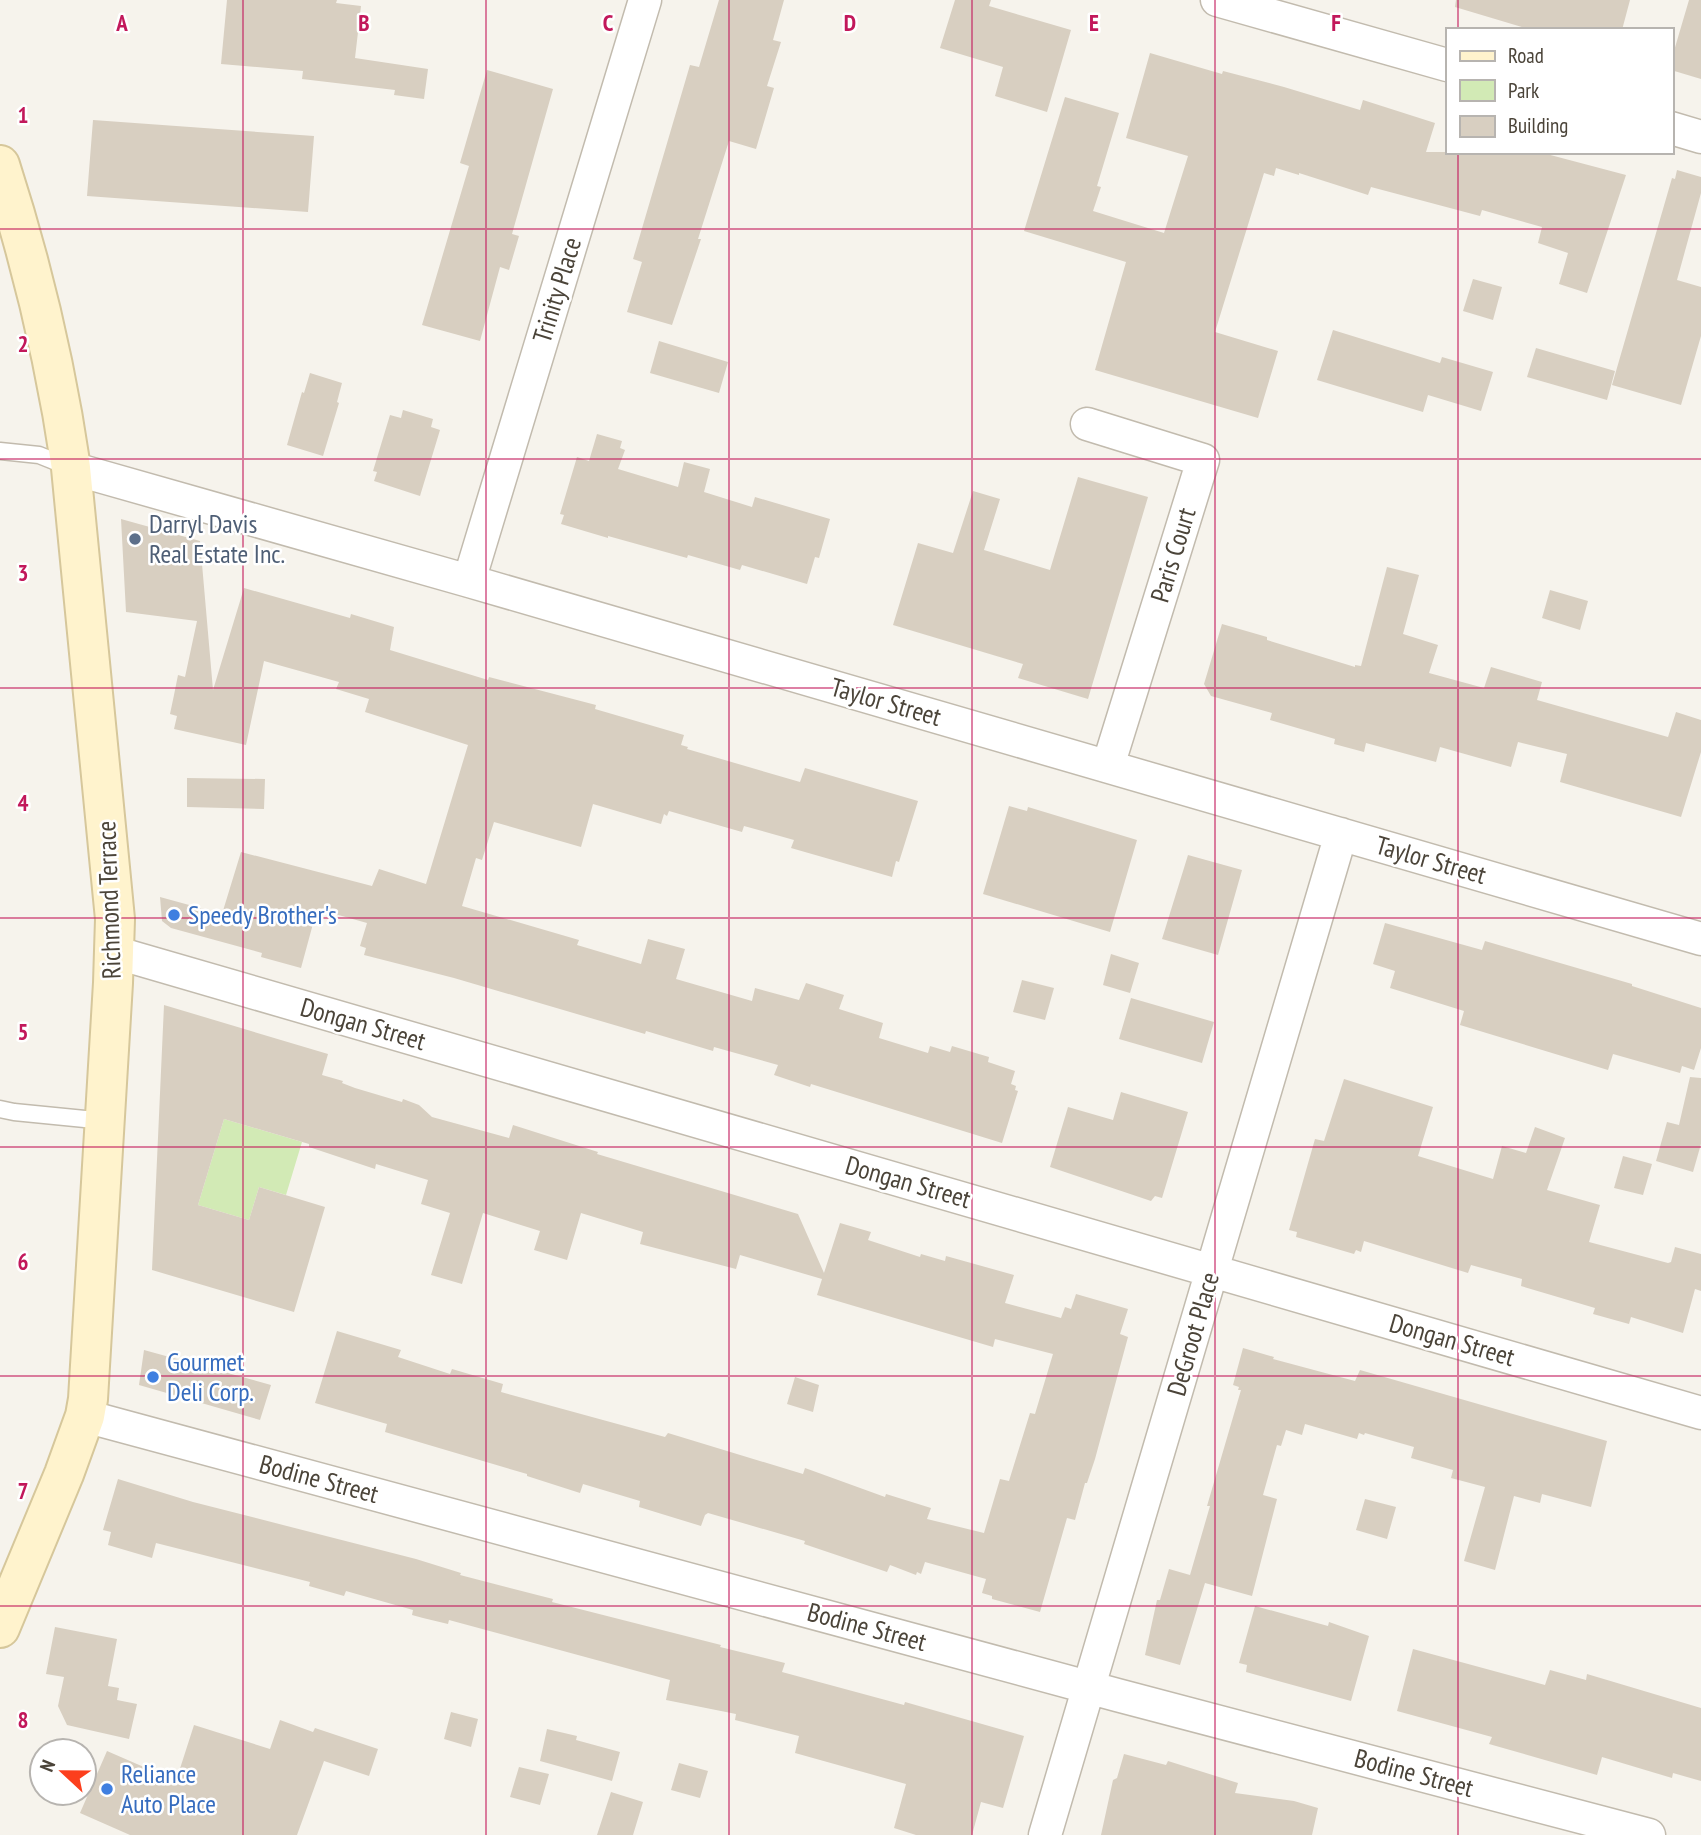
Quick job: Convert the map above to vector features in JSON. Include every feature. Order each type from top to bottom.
[{"type":"main road","name":"Richmond Terrace","points":[[0,165],[37,294],[62,406],[71,468],[111,875],[114,952],[85,1416],[0,1628]]},
{"type":"street","name":"Trinity Place","points":[[468,581],[645,0]]},
{"type":"street","points":[[1217,0],[1446,65]]},
{"type":"street","points":[[1673,129],[1701,137]]},
{"type":"street","name":"Paris Court","points":[[1087,424],[1203,460],[1108,766]]},
{"type":"street","name":"Taylor Street","points":[[71,468],[1701,939]]},
{"type":"street","name":"DeGroot Place","points":[[1045,1835],[1341,834]]},
{"type":"street","name":"Dongan Street","points":[[114,952],[1701,1413]]},
{"type":"street","name":"Bodine Street","points":[[85,1416],[1649,1835]]},
{"type":"lane","points":[[0,451],[39,455],[71,468]]},
{"type":"lane","points":[[0,1109],[105,1121]]},
{"type":"green space","points":[[224,1119],[302,1142],[286,1195],[259,1187],[249,1220],[198,1205]]},
{"type":"building","points":[[227,0],[337,0],[336,3],[361,6],[355,58],[428,69],[424,99],[394,95],[395,90],[302,79],[303,71],[221,64]]},
{"type":"building","points":[[719,0],[784,0],[773,40],[781,42],[767,86],[774,88],[756,149],[729,141],[698,239],[701,239],[672,325],[627,312],[642,262],[633,259],[690,65],[699,67]]},
{"type":"building","points":[[955,0],[991,0],[989,6],[1071,30],[1047,112],[995,96],[1003,67],[940,48]]},
{"type":"building","points":[[1456,0],[1630,0],[1623,28],[1525,28],[1455,7]]},
{"type":"building","points":[[1689,0],[1701,0],[1701,79],[1673,71],[1673,54]]},
{"type":"building","points":[[1150,53],[1222,74],[1223,71],[1284,87],[1360,110],[1363,100],[1435,123],[1426,152],[1547,154],[1626,175],[1587,293],[1559,284],[1568,253],[1538,243],[1542,227],[1482,210],[1480,216],[1371,187],[1368,195],[1276,168],[1274,176],[1264,173],[1215,332],[1278,351],[1258,418],[1095,370],[1126,262],[1024,231],[1065,97],[1119,113],[1097,186],[1101,187],[1093,211],[1164,233],[1188,156],[1126,138]]},
{"type":"building","points":[[487,70],[553,89],[512,234],[519,236],[509,270],[500,267],[480,341],[422,325],[469,166],[460,163]]},
{"type":"building","points":[[93,120],[314,136],[308,212],[87,196]]},
{"type":"building","points":[[1677,170],[1701,177],[1701,193],[1677,280],[1701,287],[1701,336],[1681,405],[1612,385],[1672,178],[1675,179]]},
{"type":"building","points":[[1473,279],[1502,287],[1493,320],[1463,311]]},
{"type":"building","points":[[1333,330],[1440,363],[1442,357],[1493,372],[1481,411],[1428,395],[1423,412],[1317,380]]},
{"type":"building","points":[[659,341],[728,362],[719,393],[650,373]]},
{"type":"building","points":[[1536,348],[1615,371],[1607,400],[1527,377]]},
{"type":"building","points":[[310,373],[342,383],[337,402],[339,403],[323,456],[287,445]]},
{"type":"building","points":[[403,410],[433,419],[431,427],[440,430],[420,496],[374,481],[377,472],[373,471],[390,415],[401,418]]},
{"type":"building","points":[[597,434],[622,441],[620,448],[625,450],[618,469],[678,487],[684,462],[710,469],[704,492],[752,507],[755,497],[830,519],[819,558],[815,557],[807,584],[742,565],[740,570],[688,555],[687,558],[561,524],[564,515],[560,514],[577,457],[589,461]]},
{"type":"building","points":[[1078,477],[1148,497],[1088,699],[1018,678],[1023,664],[893,625],[918,543],[953,553],[973,491],[1000,499],[984,550],[1050,570]]},
{"type":"building","points":[[121,519],[200,541],[213,690],[244,588],[350,618],[351,614],[394,627],[390,650],[488,680],[489,677],[596,705],[595,709],[684,735],[681,745],[688,747],[687,749],[800,782],[805,768],[918,801],[892,877],[791,848],[794,840],[744,826],[742,832],[669,811],[667,816],[664,814],[661,824],[593,804],[581,847],[494,822],[482,860],[476,858],[462,906],[579,940],[577,945],[641,964],[648,939],[685,949],[676,979],[752,1001],[755,988],[799,1000],[806,983],[844,995],[839,1009],[883,1023],[879,1038],[928,1053],[930,1046],[950,1052],[952,1046],[989,1057],[988,1062],[1015,1071],[1011,1084],[1016,1086],[1015,1090],[1018,1091],[1002,1143],[774,1075],[778,1065],[714,1047],[713,1051],[646,1031],[645,1034],[454,978],[364,955],[366,948],[360,946],[367,923],[317,909],[301,968],[261,957],[262,953],[171,928],[162,921],[160,897],[222,914],[241,852],[372,886],[379,869],[426,884],[468,745],[365,712],[369,699],[336,689],[339,682],[264,661],[246,745],[174,729],[177,716],[170,714],[178,675],[185,677],[197,621],[126,612]]},
{"type":"building","points":[[1387,567],[1419,575],[1403,634],[1438,645],[1429,673],[1484,688],[1491,667],[1542,682],[1537,700],[1668,737],[1676,712],[1701,720],[1701,752],[1681,817],[1560,782],[1567,754],[1518,742],[1511,767],[1440,747],[1436,762],[1366,743],[1364,752],[1334,744],[1335,739],[1270,720],[1272,713],[1211,696],[1204,684],[1222,624],[1355,667],[1361,666]]},
{"type":"building","points":[[1550,590],[1588,601],[1580,630],[1542,618]]},
{"type":"building","points":[[187,778],[265,779],[264,809],[187,807]]},
{"type":"building","points":[[1009,806],[1027,811],[1028,807],[1137,840],[1110,932],[983,894]]},
{"type":"building","points":[[1188,855],[1242,870],[1218,955],[1162,939]]},
{"type":"building","points":[[1385,923],[1482,950],[1485,941],[1632,984],[1701,1008],[1701,1048],[1694,1070],[1682,1066],[1680,1073],[1613,1054],[1608,1070],[1460,1025],[1464,1011],[1390,988],[1395,971],[1373,964]]},
{"type":"building","points":[[1111,954],[1139,963],[1130,993],[1103,985]]},
{"type":"building","points":[[1022,980],[1054,988],[1045,1020],[1013,1012]]},
{"type":"building","points":[[1131,998],[1214,1022],[1202,1063],[1119,1039]]},
{"type":"building","points":[[164,1005],[328,1054],[322,1075],[343,1081],[342,1083],[355,1088],[419,1105],[432,1117],[509,1138],[513,1125],[598,1152],[597,1154],[798,1214],[824,1273],[840,1223],[871,1232],[868,1240],[920,1257],[921,1254],[945,1261],[946,1256],[1014,1275],[1005,1303],[1061,1318],[1065,1307],[1071,1309],[1076,1294],[1128,1309],[1120,1334],[1128,1337],[1095,1459],[1075,1520],[1067,1518],[1040,1612],[992,1599],[992,1596],[982,1593],[986,1579],[925,1562],[921,1574],[917,1572],[916,1575],[890,1565],[887,1572],[804,1544],[805,1541],[708,1513],[701,1526],[639,1507],[640,1501],[583,1484],[580,1493],[527,1474],[385,1432],[387,1424],[315,1403],[337,1331],[401,1350],[398,1357],[450,1374],[452,1369],[503,1384],[501,1392],[665,1437],[668,1433],[803,1474],[805,1468],[885,1497],[886,1494],[931,1508],[927,1519],[984,1533],[1000,1479],[1009,1481],[1030,1413],[1035,1414],[1053,1354],[995,1339],[993,1347],[817,1295],[822,1279],[740,1255],[736,1269],[640,1244],[643,1232],[581,1213],[567,1260],[534,1250],[540,1231],[483,1213],[462,1284],[431,1275],[450,1213],[421,1204],[428,1180],[376,1164],[375,1169],[309,1147],[309,1144],[224,1119],[198,1205],[249,1220],[259,1187],[325,1207],[294,1312],[152,1270]]},
{"type":"building","points":[[1690,1077],[1701,1078],[1701,1144],[1693,1172],[1656,1161],[1667,1122],[1679,1125]]},
{"type":"building","points":[[1344,1079],[1433,1107],[1418,1156],[1493,1179],[1502,1146],[1526,1153],[1535,1127],[1565,1138],[1547,1190],[1600,1205],[1589,1242],[1668,1263],[1671,1262],[1675,1247],[1701,1254],[1701,1291],[1695,1289],[1683,1333],[1631,1317],[1629,1324],[1593,1314],[1595,1308],[1521,1286],[1522,1279],[1471,1265],[1468,1273],[1364,1241],[1361,1252],[1356,1250],[1354,1254],[1296,1237],[1297,1232],[1289,1230],[1315,1139],[1324,1141]]},
{"type":"building","points":[[1121,1092],[1188,1112],[1162,1198],[1155,1196],[1151,1201],[1050,1167],[1068,1107],[1113,1120]]},
{"type":"building","points":[[1623,1156],[1652,1164],[1643,1195],[1614,1188]]},
{"type":"building","points":[[1243,1348],[1355,1381],[1360,1370],[1607,1441],[1591,1507],[1542,1494],[1540,1503],[1514,1496],[1495,1570],[1464,1561],[1485,1487],[1451,1478],[1453,1470],[1411,1458],[1414,1447],[1365,1433],[1359,1433],[1357,1439],[1305,1424],[1302,1435],[1286,1430],[1281,1446],[1277,1445],[1263,1495],[1277,1499],[1252,1596],[1205,1583],[1180,1665],[1145,1655],[1157,1600],[1160,1600],[1169,1569],[1190,1575],[1241,1390],[1233,1385]]},
{"type":"building","points":[[144,1350],[271,1385],[260,1420],[139,1385]]},
{"type":"building","points":[[795,1377],[819,1385],[813,1412],[787,1404]]},
{"type":"building","points":[[118,1479],[193,1502],[416,1559],[461,1573],[460,1575],[553,1599],[552,1602],[785,1663],[782,1672],[904,1705],[905,1702],[1024,1736],[1003,1808],[981,1802],[972,1835],[916,1835],[894,1828],[906,1784],[795,1753],[799,1736],[735,1720],[736,1714],[666,1700],[670,1680],[449,1620],[448,1624],[423,1618],[412,1615],[413,1610],[346,1591],[344,1596],[309,1586],[310,1582],[156,1543],[152,1558],[108,1545],[111,1532],[103,1530]]},
{"type":"building","points":[[1365,1499],[1396,1507],[1387,1539],[1356,1530]]},
{"type":"building","points":[[1255,1606],[1328,1626],[1329,1622],[1369,1636],[1351,1701],[1246,1672],[1247,1665],[1239,1663]]},
{"type":"building","points":[[55,1627],[117,1639],[108,1686],[119,1688],[117,1700],[137,1704],[129,1739],[67,1725],[58,1706],[64,1677],[46,1674]]},
{"type":"building","points":[[1413,1649],[1545,1685],[1550,1670],[1586,1680],[1587,1674],[1701,1708],[1701,1781],[1673,1773],[1672,1778],[1602,1757],[1597,1775],[1489,1744],[1492,1737],[1397,1711]]},
{"type":"building","points":[[451,1712],[478,1719],[471,1747],[444,1739]]},
{"type":"building","points":[[280,1720],[313,1732],[315,1728],[378,1749],[369,1776],[324,1761],[297,1835],[130,1835],[80,1813],[83,1807],[98,1807],[98,1772],[107,1751],[176,1781],[194,1725],[270,1749]]},
{"type":"building","points":[[547,1729],[577,1736],[576,1740],[620,1752],[612,1781],[540,1761]]},
{"type":"building","points":[[1124,1754],[1166,1765],[1168,1761],[1238,1783],[1235,1793],[1294,1801],[1318,1808],[1312,1835],[1101,1835],[1113,1780],[1117,1778]]},
{"type":"building","points":[[679,1763],[708,1771],[700,1798],[671,1790]]},
{"type":"building","points":[[519,1767],[549,1774],[540,1805],[510,1797]]},
{"type":"building","points":[[611,1792],[643,1802],[633,1835],[597,1835]]},
{"type":"place","name":"Darryl Davis Real Estate Inc.","points":[[135,539]]},
{"type":"place","name":"Speedy Brother's","points":[[174,915]]},
{"type":"place","name":"Gourmet Deli Corp.","points":[[153,1377]]},
{"type":"place","name":"Reliance Auto Place","points":[[107,1789]]}]
